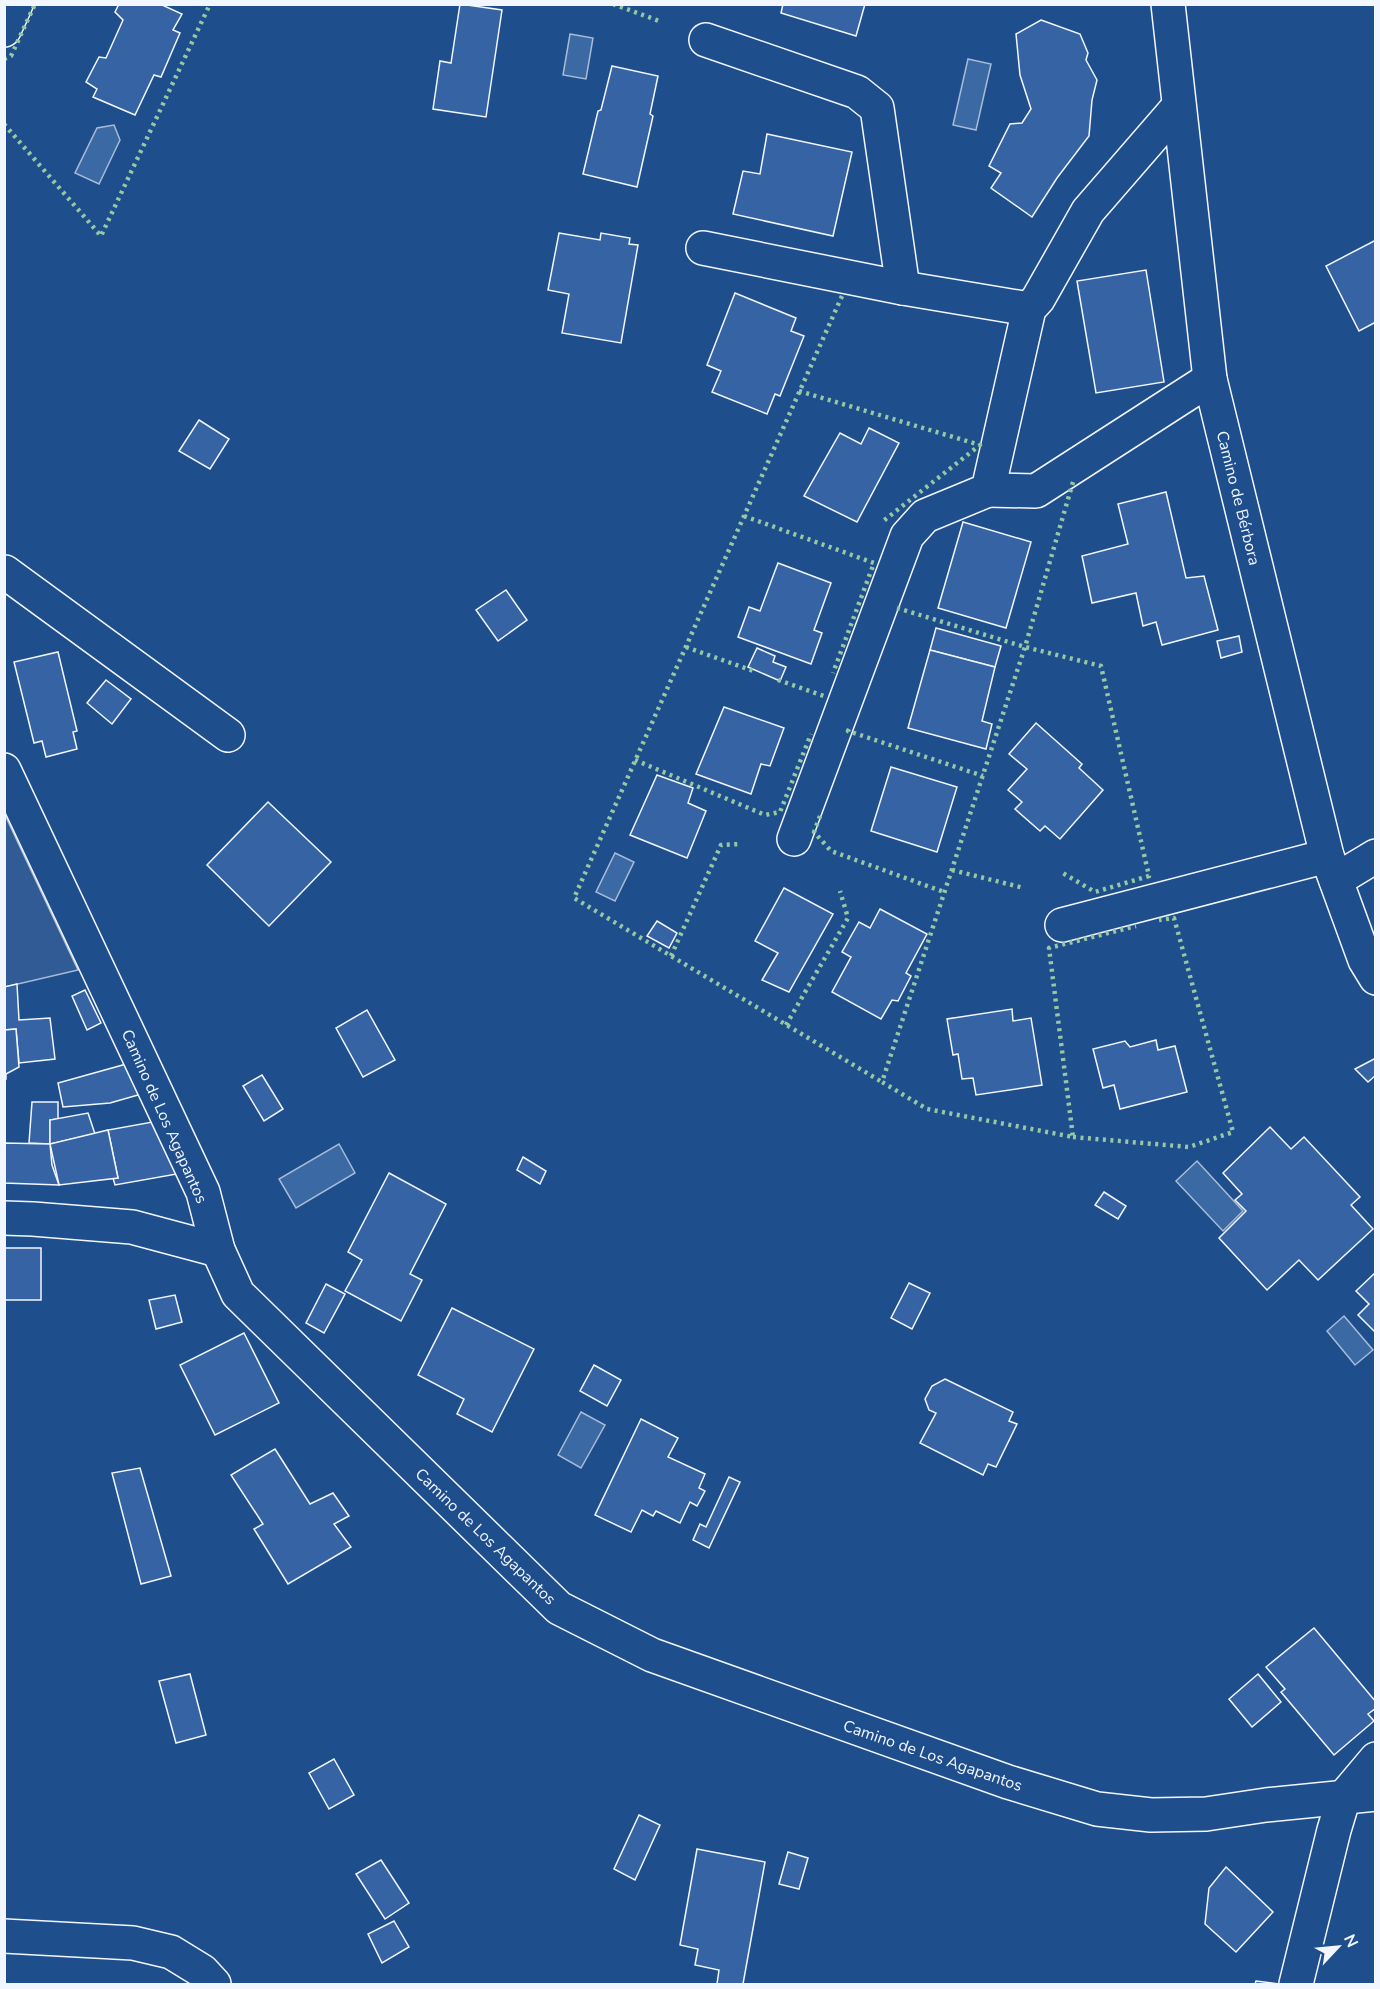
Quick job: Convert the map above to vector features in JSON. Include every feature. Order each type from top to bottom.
[{"type":"street","points":[[4,30],[16,4]]},
{"type":"street","name":"Camino de Bérbora","points":[[1168,4],[1210,379],[1331,868],[1365,960],[1376,978]]},
{"type":"street","points":[[706,40],[857,92],[877,108],[903,288]]},
{"type":"street","points":[[988,490],[1029,309],[1038,299],[1088,211],[1179,106]]},
{"type":"street","points":[[703,248],[903,288],[1029,309]]},
{"type":"street","points":[[794,839],[907,536],[925,516],[988,490],[1036,490],[1210,379]]},
{"type":"street","points":[[5,572],[228,735]]},
{"type":"street","name":"Camino de Los Agapantos","points":[[4,770],[203,1192],[218,1250],[238,1294],[559,1608],[652,1655],[1008,1782],[1097,1809],[1151,1815],[1206,1814],[1266,1804],[1360,1796]]},
{"type":"street","points":[[1062,925],[1331,868],[1376,856]]},
{"type":"street","points":[[4,1218],[132,1227],[218,1250]]},
{"type":"street","points":[[1296,1984],[1331,1841],[1360,1796],[1376,1759]]},
{"type":"street","points":[[4,1936],[133,1943],[171,1952],[202,1971],[214,1984]]},
{"type":"shaded area","points":[[570,34],[593,38],[586,79],[563,75]]},
{"type":"shaded area","points":[[968,59],[991,64],[976,130],[953,125]]},
{"type":"shaded area","points":[[114,125],[120,140],[99,184],[75,173],[97,128]]},
{"type":"shaded area","points":[[4,813],[78,970],[5,987],[4,987]]},
{"type":"shaded area","points":[[615,853],[634,862],[615,901],[596,892]]},
{"type":"shaded area","points":[[339,1144],[355,1173],[296,1208],[279,1179]]},
{"type":"shaded area","points":[[1197,1161],[1243,1211],[1223,1231],[1176,1181]]},
{"type":"shaded area","points":[[1344,1316],[1373,1350],[1355,1365],[1327,1331]]},
{"type":"shaded area","points":[[581,1412],[605,1425],[581,1468],[558,1455]]},
{"type":"building","points":[[119,4],[160,4],[182,14],[173,30],[180,33],[161,77],[154,75],[135,115],[93,97],[97,89],[86,82],[99,57],[106,58],[123,20],[115,12]]},
{"type":"building","points":[[460,4],[502,10],[486,117],[433,109],[440,61],[451,63]]},
{"type":"building","points":[[783,4],[865,4],[856,36],[781,13]]},
{"type":"building","points":[[1041,20],[1080,34],[1088,53],[1086,60],[1097,80],[1092,100],[1089,136],[1057,178],[1032,217],[991,188],[1001,173],[989,166],[1010,124],[1022,123],[1031,109],[1020,75],[1016,34]]},
{"type":"building","points":[[612,66],[658,76],[650,114],[653,116],[637,187],[583,174],[598,111],[601,110]]},
{"type":"building","points":[[767,134],[852,152],[833,236],[733,214],[743,171],[760,174]]},
{"type":"building","points":[[559,233],[600,240],[601,233],[630,238],[629,244],[638,245],[621,343],[562,333],[569,294],[548,290]]},
{"type":"building","points":[[1376,240],[1376,322],[1359,331],[1326,266]]},
{"type":"building","points":[[1146,270],[1164,382],[1096,393],[1077,281]]},
{"type":"building","points":[[735,293],[796,318],[791,331],[804,336],[780,396],[775,394],[767,414],[712,392],[721,371],[707,365]]},
{"type":"building","points":[[199,420],[229,439],[210,469],[179,451]]},
{"type":"building","points":[[869,428],[899,443],[857,522],[804,496],[840,433],[861,444]]},
{"type":"building","points":[[1166,492],[1186,578],[1204,576],[1218,630],[1162,645],[1156,622],[1143,626],[1136,593],[1092,603],[1082,556],[1128,544],[1118,504]]},
{"type":"building","points":[[963,522],[1031,542],[1006,628],[938,608]]},
{"type":"building","points":[[778,563],[831,583],[814,630],[822,633],[811,664],[738,637],[749,607],[760,611]]},
{"type":"building","points":[[506,590],[527,620],[498,641],[476,610]]},
{"type":"building","points":[[936,628],[1001,646],[995,667],[930,650]]},
{"type":"building","points":[[1239,636],[1242,652],[1221,658],[1217,641]]},
{"type":"building","points":[[757,648],[775,656],[773,662],[786,667],[780,681],[748,667]]},
{"type":"building","points":[[930,650],[995,667],[982,721],[992,724],[986,749],[908,728]]},
{"type":"building","points":[[58,652],[77,731],[73,732],[77,749],[46,757],[42,741],[34,743],[14,662]]},
{"type":"building","points":[[106,680],[131,699],[112,724],[87,703]]},
{"type":"building","points":[[724,707],[784,728],[770,766],[761,764],[751,794],[696,774]]},
{"type":"building","points":[[1036,723],[1082,764],[1079,768],[1103,790],[1060,839],[1045,826],[1040,831],[1015,809],[1022,802],[1008,790],[1027,769],[1009,754]]},
{"type":"building","points":[[891,767],[957,787],[937,852],[871,831]]},
{"type":"building","points":[[657,775],[693,788],[688,803],[706,811],[687,858],[630,835]]},
{"type":"building","points":[[268,802],[331,862],[269,926],[207,865]]},
{"type":"building","points":[[784,888],[833,914],[789,992],[762,980],[778,953],[755,941]]},
{"type":"building","points":[[880,909],[927,934],[906,973],[911,976],[898,1001],[892,1000],[881,1019],[832,992],[851,957],[842,952],[859,922],[870,928]]},
{"type":"building","points":[[657,921],[677,933],[669,948],[647,936]]},
{"type":"building","points":[[17,984],[19,1020],[50,1018],[55,1059],[19,1063],[16,1029],[4,1030],[4,987]]},
{"type":"building","points":[[85,990],[101,1023],[87,1030],[72,996]]},
{"type":"building","points":[[1012,1009],[1013,1021],[1031,1018],[1042,1085],[976,1095],[973,1078],[962,1079],[958,1054],[953,1055],[947,1019]]},
{"type":"building","points":[[367,1010],[395,1060],[363,1077],[336,1028]]},
{"type":"building","points":[[16,1029],[19,1067],[6,1074],[6,1079],[4,1079],[4,1030]]},
{"type":"building","points":[[1156,1040],[1158,1050],[1175,1046],[1187,1092],[1120,1109],[1114,1085],[1103,1088],[1093,1049],[1125,1041],[1130,1047]]},
{"type":"building","points":[[1376,1058],[1376,1075],[1368,1082],[1355,1069]]},
{"type":"building","points":[[130,1063],[145,1093],[110,1103],[63,1107],[58,1083]]},
{"type":"building","points":[[262,1075],[283,1109],[264,1121],[243,1086]]},
{"type":"building","points":[[32,1102],[58,1102],[58,1119],[50,1120],[50,1144],[29,1143]]},
{"type":"building","points":[[88,1113],[95,1134],[50,1144],[50,1120]]},
{"type":"building","points":[[158,1121],[188,1172],[115,1185],[113,1178],[118,1178],[108,1130]]},
{"type":"building","points":[[1270,1127],[1291,1149],[1304,1137],[1360,1197],[1351,1205],[1373,1229],[1318,1280],[1299,1260],[1267,1290],[1219,1238],[1246,1211],[1235,1200],[1242,1194],[1223,1173]]},
{"type":"building","points":[[108,1130],[118,1178],[59,1185],[50,1144]]},
{"type":"building","points":[[4,1143],[50,1144],[52,1165],[59,1185],[4,1183]]},
{"type":"building","points":[[523,1157],[546,1171],[540,1184],[517,1170]]},
{"type":"building","points":[[389,1173],[446,1204],[410,1274],[422,1280],[401,1321],[345,1291],[362,1260],[348,1252]]},
{"type":"building","points":[[1104,1192],[1126,1206],[1118,1219],[1095,1205]]},
{"type":"building","points":[[4,1248],[41,1248],[41,1300],[4,1300]]},
{"type":"building","points":[[1376,1272],[1376,1333],[1358,1315],[1369,1304],[1356,1291]]},
{"type":"building","points":[[909,1283],[930,1293],[912,1329],[891,1318]]},
{"type":"building","points":[[326,1284],[345,1294],[324,1333],[306,1323]]},
{"type":"building","points":[[175,1295],[182,1322],[156,1329],[149,1300]]},
{"type":"building","points":[[452,1308],[534,1349],[492,1432],[457,1414],[464,1399],[418,1375]]},
{"type":"building","points":[[244,1333],[279,1403],[215,1435],[180,1365]]},
{"type":"building","points":[[594,1365],[621,1380],[607,1406],[580,1391]]},
{"type":"building","points":[[945,1379],[1013,1412],[1009,1421],[1017,1424],[996,1467],[988,1464],[983,1475],[920,1443],[936,1413],[929,1410],[925,1399],[932,1386]]},
{"type":"building","points":[[641,1419],[678,1438],[668,1457],[705,1474],[699,1488],[705,1491],[697,1506],[690,1502],[680,1523],[656,1511],[653,1516],[642,1510],[631,1532],[595,1515]]},
{"type":"building","points":[[275,1449],[310,1504],[333,1493],[349,1516],[334,1524],[351,1547],[288,1584],[254,1529],[263,1524],[231,1475]]},
{"type":"building","points":[[140,1468],[171,1576],[141,1584],[112,1473]]},
{"type":"building","points":[[729,1477],[740,1482],[709,1548],[693,1540],[700,1524],[706,1527]]},
{"type":"building","points":[[1314,1628],[1376,1702],[1376,1708],[1368,1714],[1374,1721],[1334,1755],[1281,1692],[1285,1689],[1266,1667]]},
{"type":"building","points":[[190,1674],[206,1735],[176,1743],[159,1681]]},
{"type":"building","points":[[1258,1674],[1281,1702],[1252,1727],[1229,1699]]},
{"type":"building","points":[[334,1759],[354,1795],[329,1809],[309,1773]]},
{"type":"building","points":[[639,1815],[660,1825],[635,1880],[614,1869]]},
{"type":"building","points":[[697,1849],[765,1862],[743,1984],[717,1984],[719,1970],[695,1965],[698,1949],[680,1945]]},
{"type":"building","points":[[788,1852],[808,1858],[799,1889],[779,1884]]},
{"type":"building","points":[[381,1860],[409,1903],[385,1919],[356,1874]]},
{"type":"building","points":[[1226,1867],[1273,1912],[1236,1952],[1205,1924],[1209,1888]]},
{"type":"building","points":[[394,1921],[409,1947],[382,1963],[368,1934]]},
{"type":"building","points":[[1256,1981],[1279,1984],[1255,1984]]},
{"type":"hedge","points":[[4,59],[11,56],[35,4]]},
{"type":"hedge","points":[[4,124],[101,236],[210,4]]},
{"type":"hedge","points":[[613,4],[662,22]]},
{"type":"hedge","points":[[842,296],[574,898],[882,1082]]},
{"type":"hedge","points":[[799,391],[980,445],[882,522]]},
{"type":"hedge","points":[[1073,482],[1025,647],[882,1082],[927,1109],[1073,1137],[1049,948],[1136,926]]},
{"type":"hedge","points":[[744,516],[874,563],[833,673]]},
{"type":"hedge","points":[[897,608],[1025,647],[1101,666],[1149,876],[1095,892],[1061,872]]},
{"type":"hedge","points":[[686,647],[756,672]]},
{"type":"hedge","points":[[778,680],[824,696]]},
{"type":"hedge","points":[[849,729],[848,731],[983,776]]},
{"type":"hedge","points":[[635,760],[765,815],[780,812],[811,734]]},
{"type":"hedge","points":[[820,816],[814,832],[831,851],[944,892],[945,890]]},
{"type":"hedge","points":[[671,956],[721,845],[740,844]]},
{"type":"hedge","points":[[952,870],[1024,888]]},
{"type":"hedge","points":[[786,1025],[848,918],[840,891]]},
{"type":"hedge","points":[[1073,1137],[1189,1147],[1233,1132],[1174,918],[1159,920]]}]
